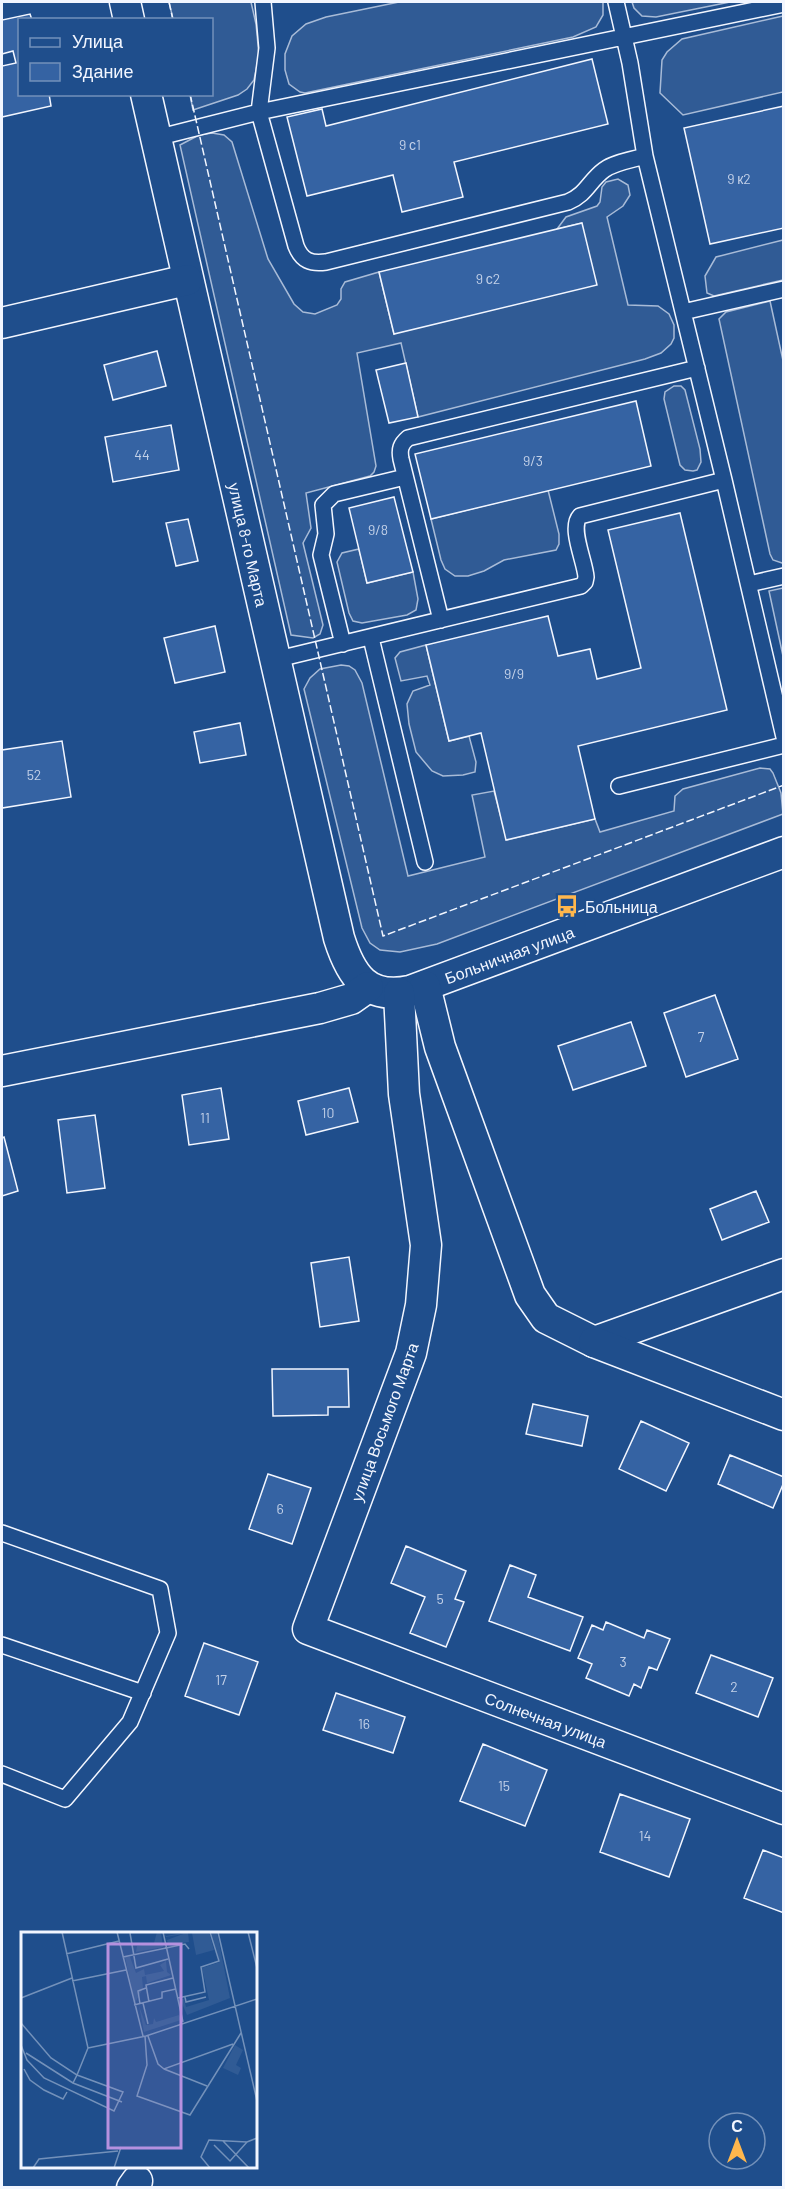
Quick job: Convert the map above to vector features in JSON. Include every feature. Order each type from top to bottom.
[{"type":"street","points":[[124,2],[128,18]]},
{"type":"street","name":"улица 8-го Марта","points":[[146,96],[339,938],[348,963],[368,987]]},
{"type":"street","points":[[2,322],[187,280]]},
{"type":"street","name":"Больничная улица","points":[[412,989],[783,852]]},
{"type":"street","points":[[2,1071],[320,1008],[351,999],[368,987],[385,993],[412,989],[440,1047],[530,1294],[546,1318],[594,1342],[783,1415]]},
{"type":"street","name":"улица Восьмого Марта","points":[[308,1629],[411,1353],[421,1305],[426,1245],[404,1094],[412,989]]},
{"type":"street","points":[[594,1342],[783,1274]]},
{"type":"street","name":"Солнечная улица","points":[[308,1629],[783,1809]]},
{"type":"lane","points":[[616,2],[645,156],[749,584],[783,737]]},
{"type":"lane","points":[[267,3],[267,48],[259,112],[299,253],[309,262],[316,263],[568,202],[586,192],[597,176],[609,167],[645,156]]},
{"type":"lane","points":[[156,138],[259,112],[783,4]]},
{"type":"lane","points":[[683,312],[783,289]]},
{"type":"lane","points":[[441,620],[400,451],[402,444],[408,438],[697,368]]},
{"type":"lane","points":[[343,644],[321,555],[326,534],[323,505],[334,494],[405,477]]},
{"type":"lane","points":[[274,660],[581,586],[586,577],[576,528],[577,519],[580,516],[724,480]]},
{"type":"lane","points":[[749,584],[783,576]]},
{"type":"lane","points":[[371,638],[425,862]]},
{"type":"lane","points":[[619,786],[783,745]]},
{"type":"lane","points":[[2,1533],[160,1589],[168,1633],[130,1722],[65,1799],[2,1774]]},
{"type":"lane","points":[[2,1645],[143,1693]]},
{"type":"shaded area","points":[[169,2],[251,2],[259,55],[254,80],[247,89],[238,95],[193,110],[190,96],[213,96],[213,18],[173,18]]},
{"type":"shaded area","points":[[399,2],[603,2],[603,15],[596,27],[573,37],[305,93],[289,84],[285,70],[285,54],[292,36],[306,24],[326,17]]},
{"type":"shaded area","points":[[632,2],[730,2],[656,17],[642,16],[634,8]]},
{"type":"shaded area","points":[[783,16],[783,92],[683,115],[660,93],[662,60],[667,52],[682,39]]},
{"type":"shaded area","points":[[212,133],[224,135],[232,142],[268,259],[294,304],[303,312],[315,314],[337,305],[341,299],[341,289],[345,282],[379,272],[394,334],[582,223],[557,229],[566,217],[597,206],[600,202],[602,187],[606,182],[618,179],[628,185],[630,195],[623,206],[607,217],[628,305],[658,306],[669,314],[674,325],[674,338],[671,344],[661,353],[645,359],[418,417],[401,343],[357,353],[376,466],[370,476],[306,493],[311,528],[303,543],[323,625],[320,634],[313,638],[291,635],[180,145],[199,135]]},
{"type":"shaded area","points":[[783,240],[783,280],[714,296],[707,293],[705,276],[716,257]]},
{"type":"shaded area","points":[[770,301],[784,365],[784,563],[773,560],[770,554],[719,319],[726,312]]},
{"type":"shaded area","points":[[674,386],[681,386],[685,390],[700,449],[701,462],[697,470],[693,471],[685,470],[680,465],[664,399],[665,392]]},
{"type":"shaded area","points":[[548,490],[559,534],[559,544],[556,550],[504,560],[484,571],[468,576],[455,576],[445,569],[431,519]]},
{"type":"shaded area","points":[[359,549],[367,583],[413,572],[418,599],[416,610],[407,615],[362,623],[353,621],[337,562],[342,553]]},
{"type":"shaded area","points":[[784,588],[783,656],[769,591]]},
{"type":"shaded area","points":[[426,645],[449,741],[469,736],[476,762],[475,772],[443,776],[432,771],[416,752],[407,704],[413,691],[430,685],[427,676],[401,681],[395,658],[400,652]]},
{"type":"shaded area","points":[[341,665],[355,670],[362,683],[408,876],[485,857],[472,795],[494,791],[507,840],[595,819],[600,832],[674,811],[675,796],[683,789],[760,768],[770,769],[773,773],[781,793],[783,814],[437,944],[400,952],[380,950],[370,943],[362,928],[304,689],[310,678],[320,669]]},
{"type":"building","points":[[30,14],[31,18],[18,18],[18,96],[49,96],[51,106],[2,117],[2,66],[16,63],[13,51],[2,54],[2,20]]},
{"type":"building","points":[[592,59],[608,124],[454,162],[463,197],[402,212],[393,175],[307,196],[287,117],[322,109],[326,126]]},
{"type":"building","points":[[784,106],[784,228],[710,244],[684,128]]},
{"type":"building","points":[[582,223],[597,285],[394,334],[379,272]]},
{"type":"building","points":[[157,351],[166,386],[113,400],[104,365]]},
{"type":"building","points":[[406,363],[418,417],[389,423],[376,370]]},
{"type":"building","points":[[636,401],[651,466],[431,519],[415,454]]},
{"type":"building","points":[[171,425],[179,470],[113,482],[105,437]]},
{"type":"building","points":[[394,497],[413,572],[367,583],[349,508]]},
{"type":"building","points":[[680,513],[727,710],[578,746],[595,819],[506,840],[481,733],[449,741],[426,645],[548,616],[558,656],[590,649],[597,679],[641,668],[608,530]]},
{"type":"building","points":[[188,519],[198,561],[176,566],[166,523]]},
{"type":"building","points":[[215,626],[225,672],[175,683],[164,638]]},
{"type":"building","points":[[240,723],[246,755],[200,763],[194,732]]},
{"type":"building","points":[[62,741],[71,797],[2,808],[2,750]]},
{"type":"building","points":[[715,995],[738,1059],[686,1077],[664,1013]]},
{"type":"building","points":[[631,1022],[646,1066],[573,1090],[558,1046]]},
{"type":"building","points":[[221,1088],[229,1139],[189,1145],[182,1095]]},
{"type":"building","points":[[349,1088],[358,1122],[306,1135],[298,1101]]},
{"type":"building","points":[[95,1115],[105,1188],[67,1193],[58,1120]]},
{"type":"building","points":[[4,1137],[18,1191],[2,1196],[2,1138]]},
{"type":"building","points":[[756,1191],[769,1222],[722,1240],[710,1209]]},
{"type":"building","points":[[349,1257],[359,1321],[320,1327],[311,1263]]},
{"type":"building","points":[[272,1369],[348,1369],[349,1407],[328,1407],[328,1415],[273,1416]]},
{"type":"building","points":[[533,1404],[588,1416],[582,1446],[526,1434]]},
{"type":"building","points":[[641,1421],[689,1443],[666,1491],[619,1469]]},
{"type":"building","points":[[730,1455],[784,1477],[773,1508],[718,1484]]},
{"type":"building","points":[[268,1474],[311,1488],[292,1544],[249,1529]]},
{"type":"building","points":[[406,1546],[466,1571],[455,1599],[464,1602],[446,1647],[410,1633],[425,1597],[391,1583]]},
{"type":"building","points":[[510,1565],[536,1575],[528,1597],[583,1617],[570,1651],[489,1621]]},
{"type":"building","points":[[606,1622],[644,1638],[647,1630],[670,1639],[657,1670],[649,1667],[641,1688],[634,1684],[629,1696],[586,1678],[592,1664],[578,1658],[592,1625],[603,1630]]},
{"type":"building","points":[[204,1643],[258,1662],[239,1715],[185,1696]]},
{"type":"building","points":[[711,1655],[773,1678],[758,1717],[696,1693]]},
{"type":"building","points":[[336,1693],[405,1717],[393,1753],[323,1730]]},
{"type":"building","points":[[483,1744],[547,1770],[525,1826],[460,1801]]},
{"type":"building","points":[[620,1794],[690,1819],[669,1877],[600,1852]]},
{"type":"building","points":[[763,1850],[784,1858],[784,1913],[744,1898]]},
{"type":"fence","points":[[169,2],[173,18]]},
{"type":"fence","points":[[190,96],[383,936],[784,785]]},
{"type":"place","name":"Больница","points":[[567,906]]}]
